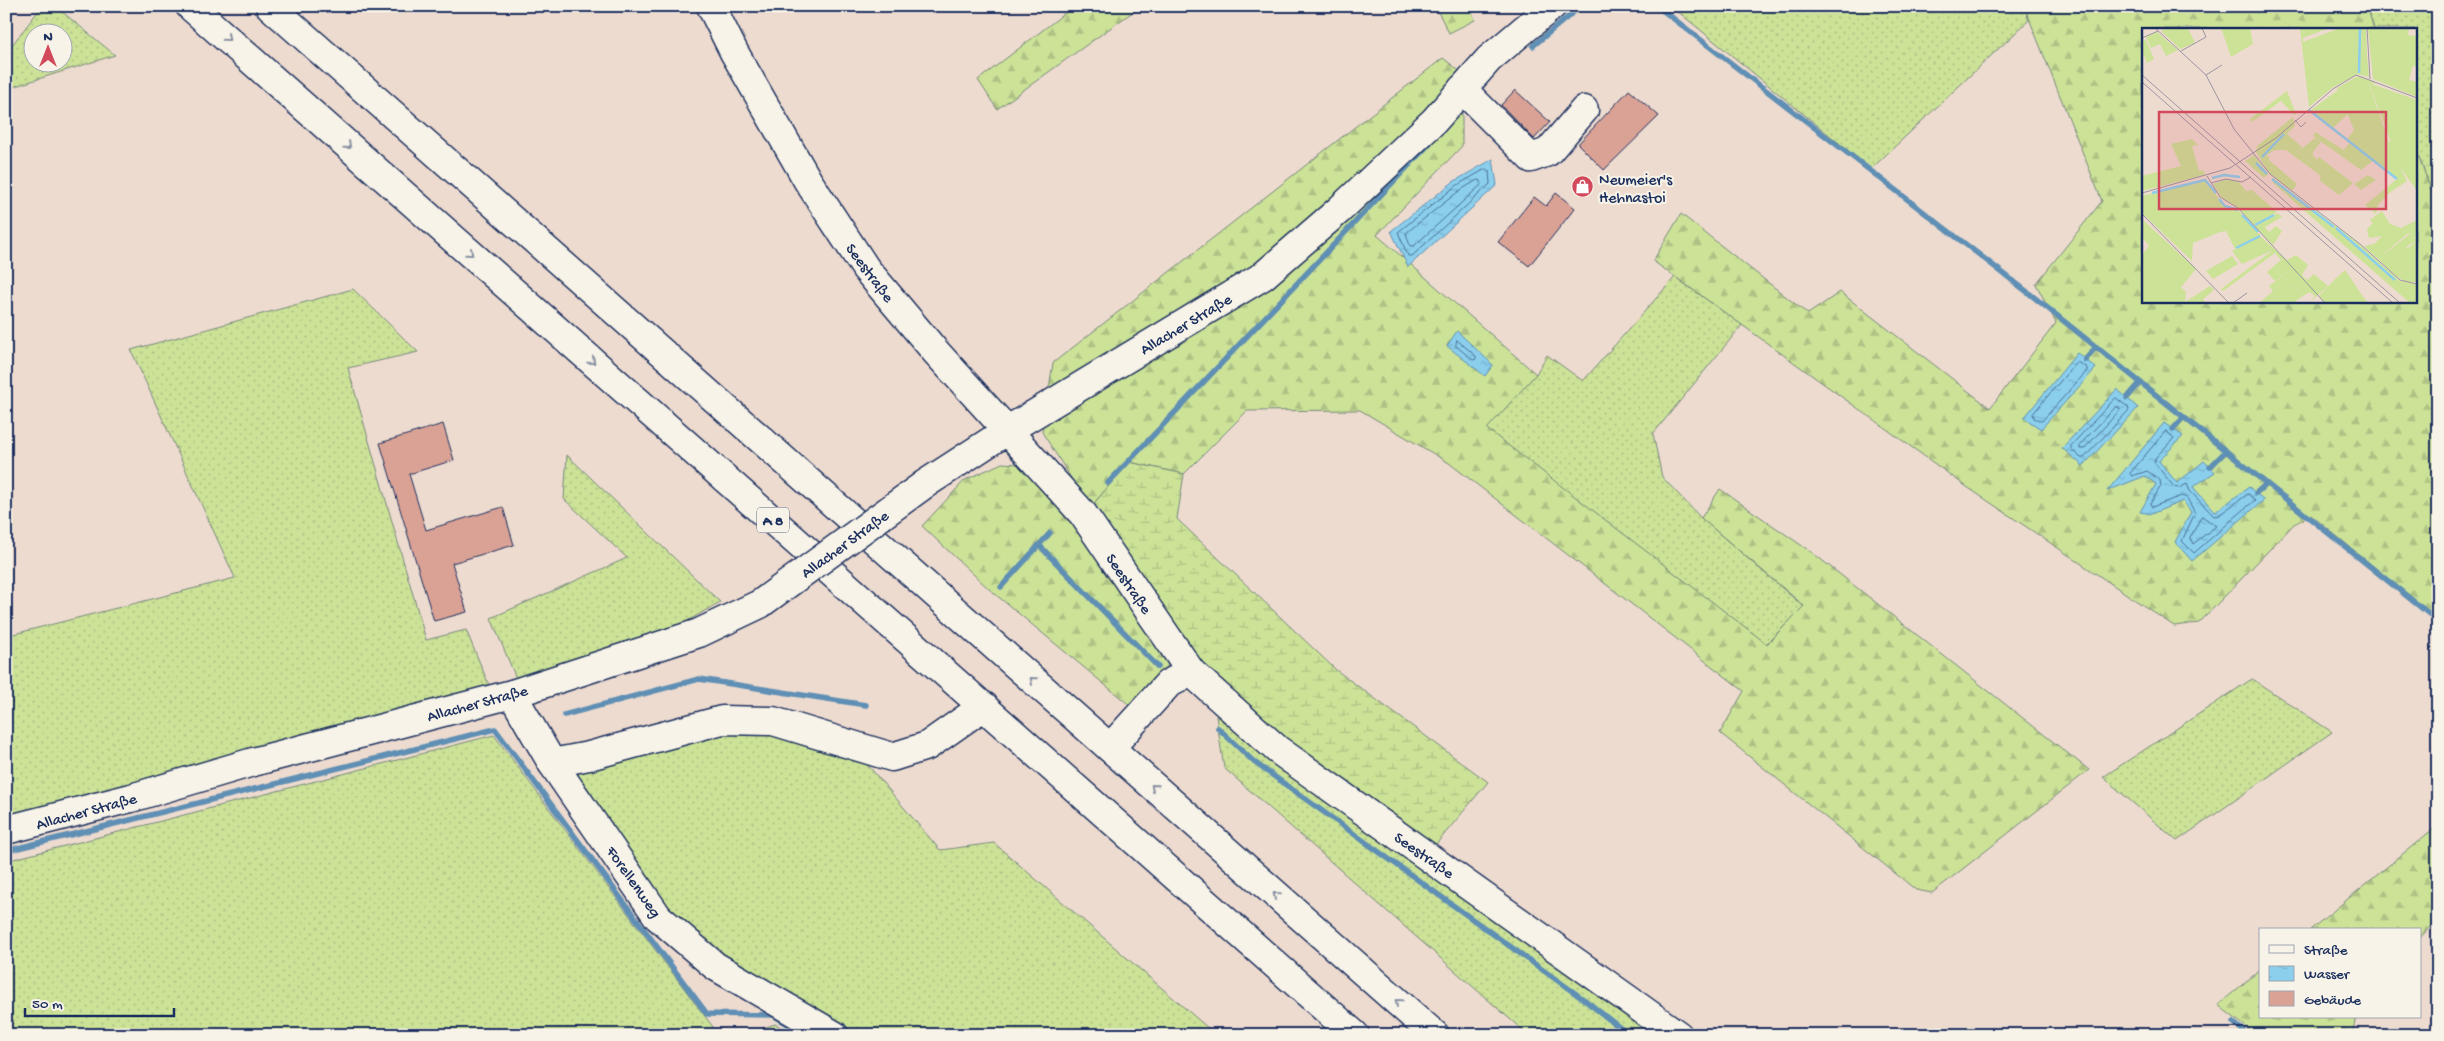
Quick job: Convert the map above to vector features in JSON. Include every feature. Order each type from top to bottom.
[{"type":"main road","name":"A 8","points":[[190,6],[1356,1035]]},
{"type":"main road","points":[[270,6],[1434,1035]]},
{"type":"main road","name":"Seestraße","points":[[711,6],[734,52],[808,181],[866,269],[935,351],[1084,514],[1191,672],[1278,750],[1678,1035]]},
{"type":"main road","name":"Allacher Straße","points":[[6,830],[131,798],[253,762],[512,694],[698,633],[760,604],[925,484],[1008,430],[1263,276],[1345,204],[1434,121],[1489,59],[1552,6]]},
{"type":"main road","points":[[1462,89],[1531,158],[1548,152],[1584,110]]},
{"type":"main road","points":[[1110,748],[1168,684],[1191,672]]},
{"type":"main road","name":"Forellenweg","points":[[512,694],[552,763],[658,917],[715,966],[834,1035]]},
{"type":"main road","points":[[552,763],[589,756],[722,720],[772,721],[892,756],[927,746],[984,706]]},
{"type":"green space","points":[[42,6],[55,6],[115,55],[72,68],[72,22],[30,22]]},
{"type":"green space","points":[[1074,6],[1141,6],[997,109],[978,80]]},
{"type":"green space","points":[[1435,6],[1470,6],[1475,20],[1449,33]]},
{"type":"green space","points":[[1671,6],[2024,6],[2029,20],[1871,169]]},
{"type":"green space","points":[[2024,6],[2367,6],[2374,28],[2142,28],[2142,302],[2416,302],[2416,149],[2438,210],[2438,619],[2311,515],[2294,524],[2199,623],[2174,626],[1967,487],[1653,261],[1681,214],[1808,314],[1840,292],[1990,408],[2056,323],[2036,284],[2102,201]]},
{"type":"green space","points":[[2367,6],[2438,6],[2438,210],[2416,149],[2416,28],[2374,28]]},
{"type":"green space","points":[[22,32],[22,72],[60,72],[6,89],[6,53]]},
{"type":"green space","points":[[1443,58],[1462,73],[1462,146],[1377,235],[1536,374],[1487,429],[1767,644],[1804,606],[1701,518],[1720,489],[1814,554],[2089,770],[1932,893],[1916,890],[1720,733],[1744,691],[1449,463],[1360,410],[1247,411],[1184,474],[1129,462],[1090,508],[1042,432],[1053,363]]},
{"type":"green space","points":[[1675,277],[1742,325],[1653,434],[1662,477],[1701,518],[1804,607],[1766,644],[1486,429],[1536,374],[1547,355],[1583,381]]},
{"type":"green space","points":[[353,289],[418,352],[348,368],[426,640],[466,630],[489,685],[83,799],[6,815],[6,636],[235,578],[131,350]]},
{"type":"green space","points":[[567,455],[720,602],[679,626],[518,683],[491,618],[627,558],[564,499]]},
{"type":"green space","points":[[1129,462],[1184,474],[1177,519],[1336,670],[1488,782],[1432,849],[1283,745],[1198,670],[1090,508]]},
{"type":"green space","points":[[1002,463],[1018,464],[1066,510],[1168,665],[1133,708],[989,589],[922,526],[965,480]]},
{"type":"green space","points":[[2252,679],[2332,732],[2177,841],[2103,777]]},
{"type":"green space","points":[[1216,716],[1609,994],[1661,1035],[1528,1035],[1224,768]]},
{"type":"green space","points":[[733,728],[767,731],[860,756],[940,850],[994,843],[1216,1035],[848,1035],[718,963],[669,915],[584,801],[575,772]]},
{"type":"green space","points":[[494,735],[719,1035],[6,1035],[6,861]]},
{"type":"green space","points":[[2438,825],[2438,918],[2422,936],[2422,928],[2312,928]]},
{"type":"green space","points":[[2259,971],[2259,1018],[2356,1018],[2352,1035],[2256,1035],[2218,1005]]},
{"type":"green space","points":[[775,1024],[795,1035],[742,1035]]},
{"type":"water","points":[[1493,159],[1497,185],[1408,267],[1391,231],[1453,182]]},
{"type":"water","points":[[1457,331],[1493,365],[1485,376],[1447,346]]},
{"type":"water","points":[[2077,353],[2096,368],[2041,429],[2024,418]]},
{"type":"water","points":[[2117,389],[2138,408],[2083,466],[2062,448]]},
{"type":"water","points":[[2164,423],[2183,436],[2159,461],[2177,483],[2204,461],[2215,472],[2193,487],[2215,512],[2249,487],[2264,500],[2192,561],[2175,542],[2191,512],[2183,501],[2151,514],[2140,512],[2156,484],[2145,476],[2107,491]]},
{"type":"building","points":[[1515,90],[1550,122],[1534,139],[1501,105]]},
{"type":"building","points":[[1629,90],[1659,116],[1604,170],[1578,144]]},
{"type":"building","points":[[1556,193],[1575,208],[1529,266],[1498,242],[1534,197],[1546,206]]},
{"type":"building","points":[[443,424],[454,460],[409,474],[426,530],[503,507],[514,545],[452,563],[467,612],[434,621],[380,443]]},
{"type":"waterway","points":[[1533,46],[1581,6]]},
{"type":"waterway","points":[[1657,6],[2030,294],[2438,621]]},
{"type":"waterway","points":[[1108,483],[1430,143]]},
{"type":"waterway","points":[[2085,360],[2096,347]]},
{"type":"waterway","points":[[2127,398],[2140,383]]},
{"type":"waterway","points":[[2173,429],[2184,417]]},
{"type":"waterway","points":[[2210,467],[2226,451]]},
{"type":"waterway","points":[[2256,493],[2266,484]]},
{"type":"waterway","points":[[1001,587],[1050,533]]},
{"type":"waterway","points":[[1039,545],[1158,667]]},
{"type":"waterway","points":[[564,715],[699,679],[866,705]]},
{"type":"waterway","points":[[1218,728],[1254,762],[1586,1001],[1629,1035]]},
{"type":"waterway","points":[[6,851],[495,729],[707,1014],[773,1015],[805,1035]]},
{"type":"waterway","points":[[2234,1023],[2248,1035]]},
{"type":"place","name":"Neumeier's Hehnastoi","points":[[1583,187]]}]
